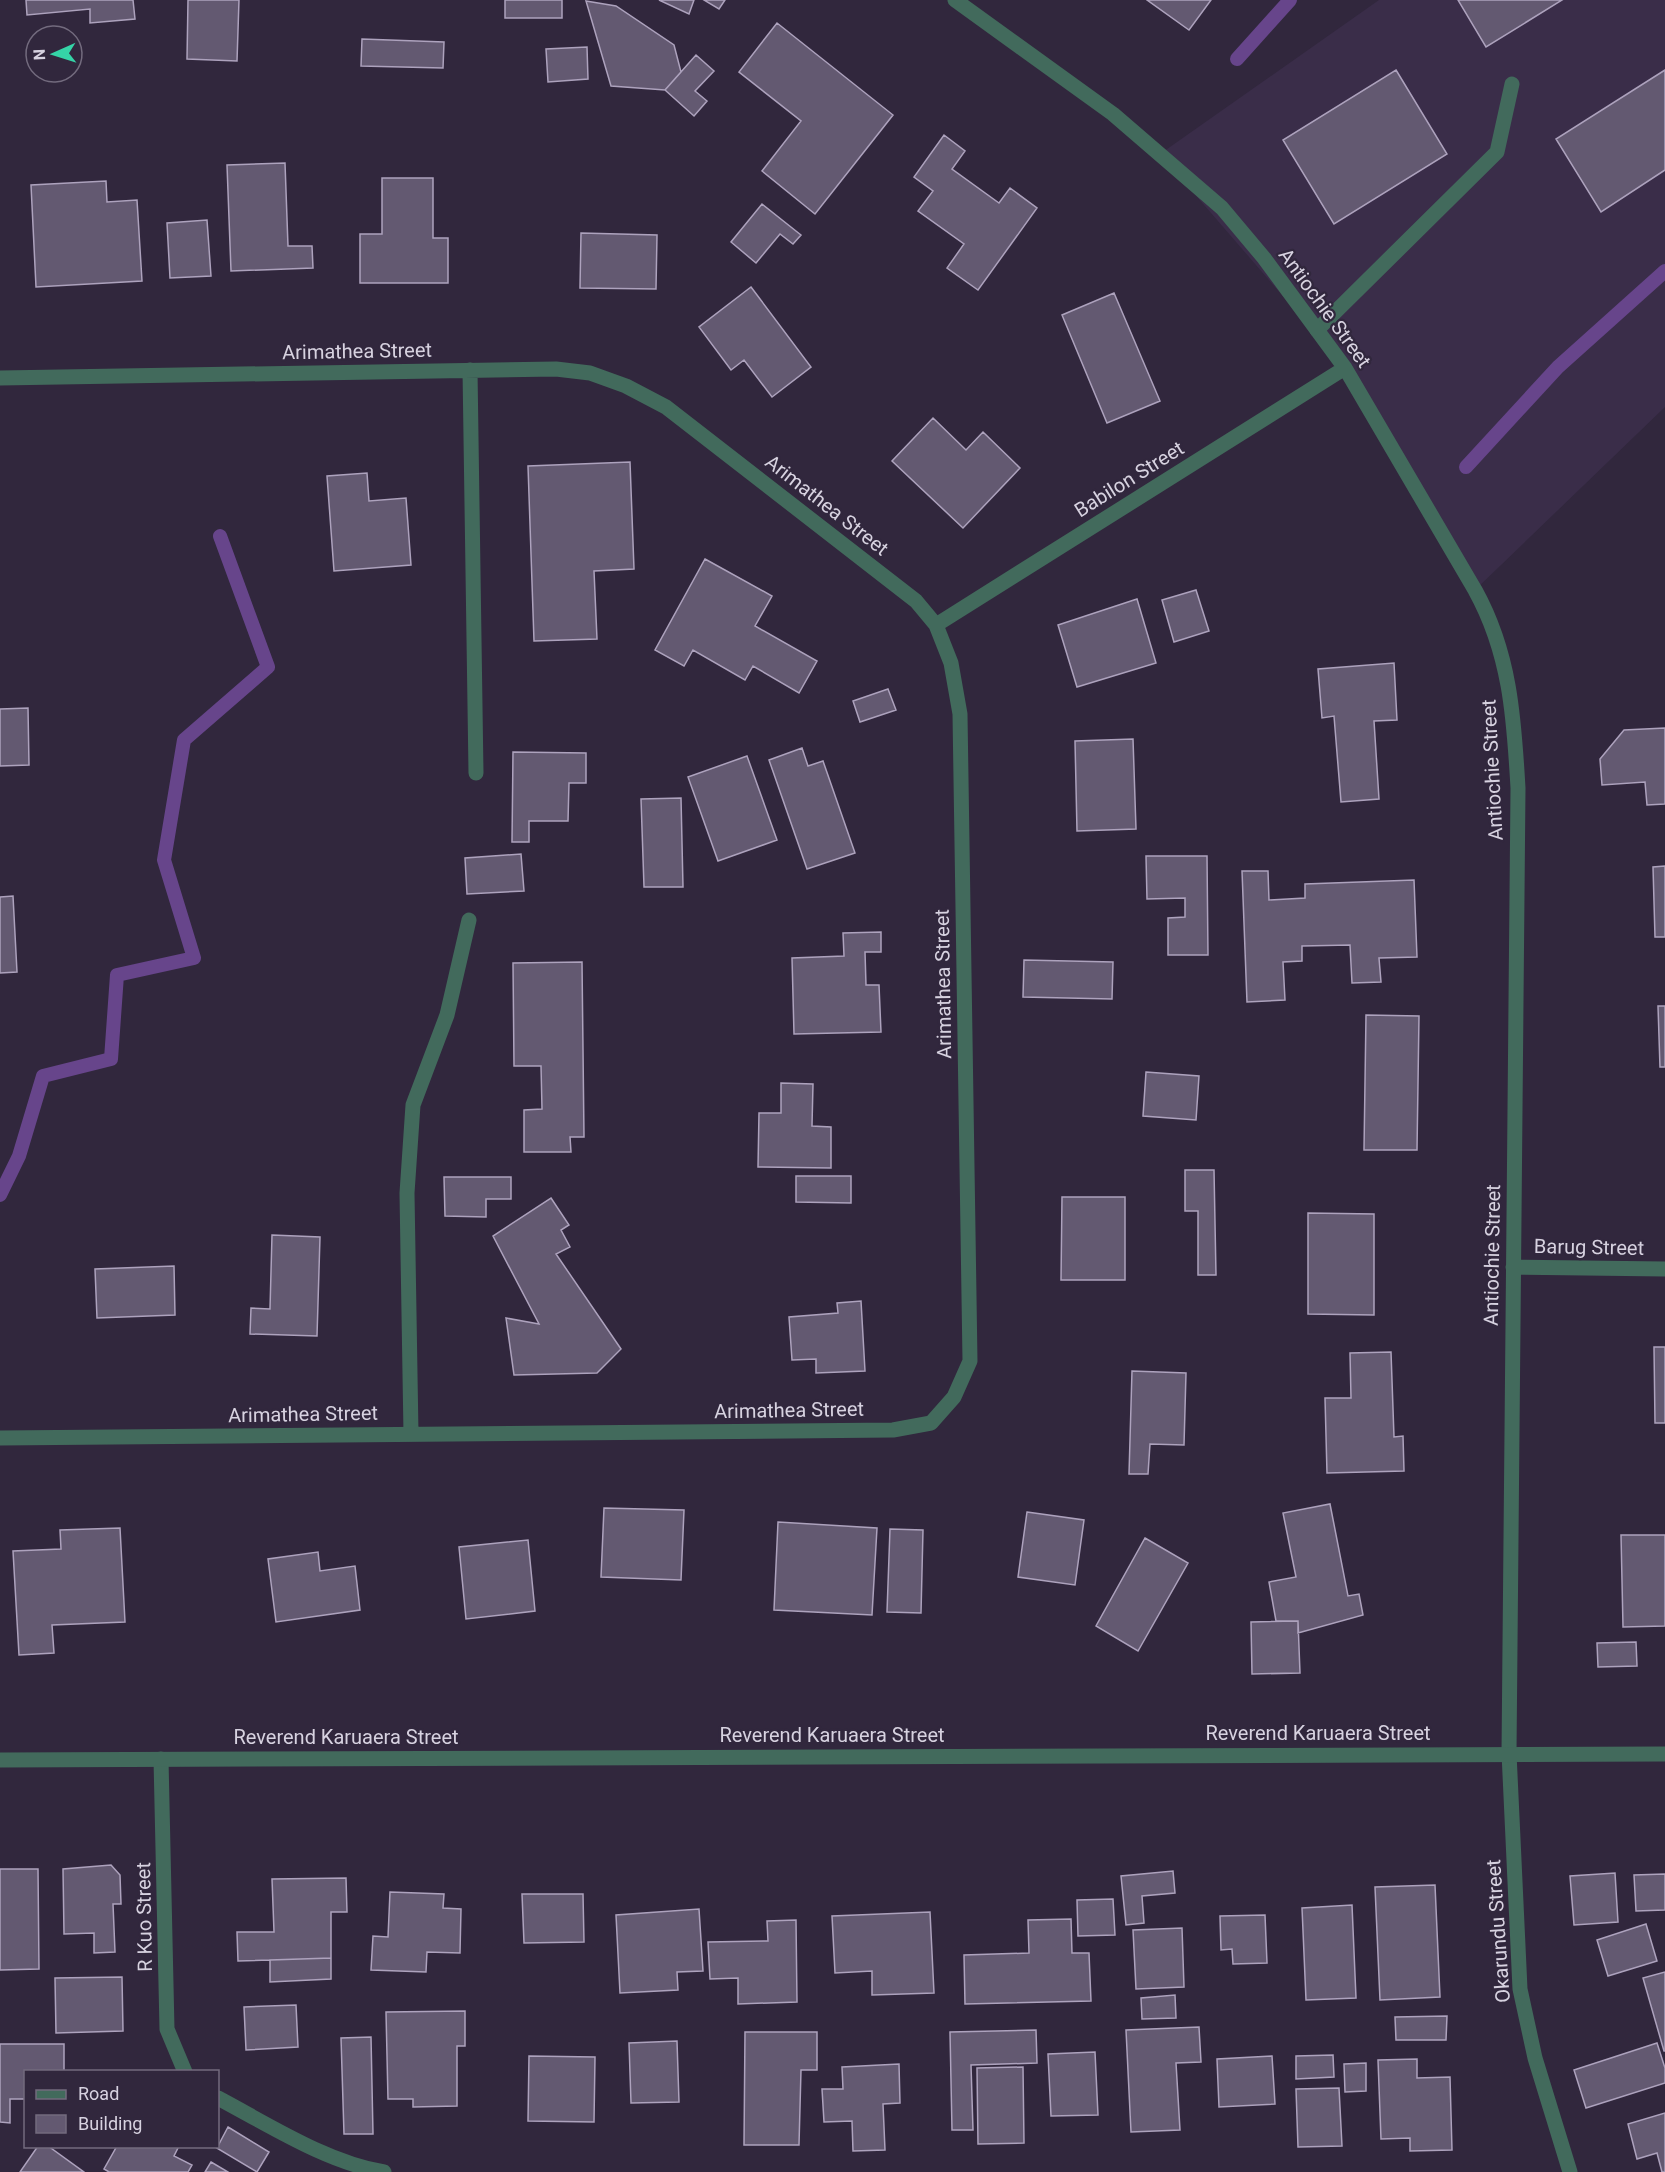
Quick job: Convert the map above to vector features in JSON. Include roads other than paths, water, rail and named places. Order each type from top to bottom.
[{"type":"street","name":"Antiochie Street","points":[[955,0],[1113,114],[1222,208],[1264,258],[1345,368],[1490,616],[1501,650],[1512,698],[1518,788],[1509,1753]]},
{"type":"street","points":[[1317,330],[1497,152],[1512,84]]},
{"type":"street","name":"Babilon Street","points":[[936,625],[1345,368]]},
{"type":"street","name":"Arimathea Street","points":[[0,378],[556,369],[590,373],[626,386],[666,407],[916,601],[936,625],[951,663],[960,714],[970,1361],[954,1397],[930,1423],[893,1430],[0,1438]]},
{"type":"street","points":[[470,370],[476,773]]},
{"type":"street","points":[[411,1434],[407,1193],[413,1105],[447,1015],[469,920]]},
{"type":"street","name":"Barug Street","points":[[1513,1267],[1665,1269]]},
{"type":"street","name":"Okarundu Street","points":[[1509,1753],[1521,1989],[1535,2058],[1570,2172]]},
{"type":"street","name":"Reverend Karuaera Street","points":[[0,1760],[1665,1754]]},
{"type":"street","name":"R Kuo Street","points":[[161,1759],[167,2029],[183,2070]]},
{"type":"street","points":[[219,2099],[309,2146],[370,2170],[384,2172]]},
{"type":"waterway","points":[[1237,59],[1290,0]]},
{"type":"waterway","points":[[1466,467],[1558,367],[1665,271]]},
{"type":"waterway","points":[[0,1195],[19,1156],[43,1076],[111,1059],[117,975],[194,958],[164,860],[184,740],[268,667],[220,536]]}]
